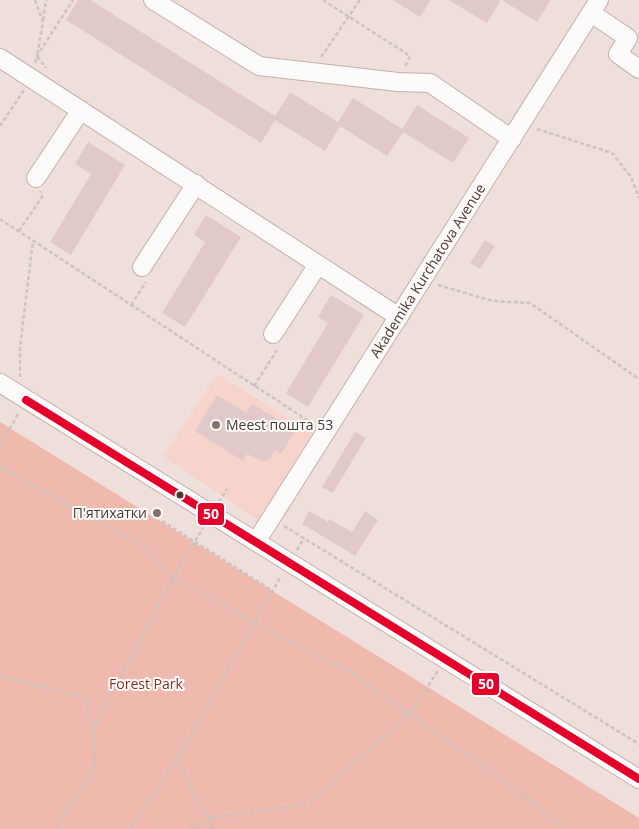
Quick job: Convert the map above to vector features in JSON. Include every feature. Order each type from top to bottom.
[{"type":"street","points":[[153,0],[259,66],[398,82],[430,83],[512,139]]},
{"type":"street","points":[[595,7],[628,38],[618,54],[639,69]]},
{"type":"street","name":"Akademika Kurchatova Avenue","points":[[256,542],[595,7]]},
{"type":"street","points":[[0,58],[399,317]]},
{"type":"street","points":[[36,178],[81,110]]},
{"type":"street","points":[[142,267],[196,184]]},
{"type":"street","points":[[274,334],[318,266]]},
{"type":"street","points":[[0,384],[639,779]]},
{"type":"path","points":[[35,0],[43,22]]},
{"type":"path","points":[[46,0],[36,56],[49,72]]},
{"type":"path","points":[[323,0],[410,56],[398,82]]},
{"type":"path","points":[[310,72],[360,0]]},
{"type":"path","points":[[521,123],[612,153],[632,177],[639,198]]},
{"type":"path","points":[[19,232],[42,197],[36,178]]},
{"type":"path","points":[[0,219],[325,432]]},
{"type":"path","points":[[0,446],[26,400],[20,379],[20,347],[33,241]]},
{"type":"path","points":[[131,306],[148,279],[142,267]]},
{"type":"path","points":[[422,281],[493,301],[530,303],[639,379]]},
{"type":"path","points":[[254,386],[279,347],[274,334]]},
{"type":"path","points":[[0,467],[148,548],[173,578],[255,623],[342,667],[370,688],[410,713],[566,829]]},
{"type":"path","points":[[93,728],[173,578],[211,514]]},
{"type":"path","points":[[271,518],[639,744]]},
{"type":"path","points":[[162,521],[273,591]]},
{"type":"path","points":[[131,829],[178,757],[289,562]]},
{"type":"path","points":[[189,829],[211,818],[309,804],[410,713],[446,659]]},
{"type":"path","points":[[0,676],[86,698],[93,728],[94,767],[58,824],[58,829]]},
{"type":"path","points":[[178,757],[199,807],[211,818],[212,829]]},
{"type":"shaded area","points":[[217,374],[312,433],[258,520],[163,456]]},
{"type":"green space","name":"Forest Park","points":[[0,422],[639,818],[639,829],[0,829]]},
{"type":"building","points":[[78,0],[90,0],[275,116],[290,92],[338,122],[353,98],[402,129],[417,105],[469,138],[453,163],[403,132],[387,156],[340,126],[325,151],[275,120],[261,143],[66,20]]},
{"type":"building","points":[[393,0],[431,0],[420,17]]},
{"type":"building","points":[[449,0],[501,0],[487,23]]},
{"type":"building","points":[[502,0],[551,0],[537,22]]},
{"type":"building","points":[[88,142],[125,165],[71,255],[50,242],[91,174],[75,164]]},
{"type":"building","points":[[206,215],[241,237],[185,327],[162,313],[205,242],[194,235]]},
{"type":"building","points":[[485,240],[495,246],[480,269],[470,263]]},
{"type":"building","points":[[331,295],[364,315],[308,407],[286,393],[328,323],[318,317]]},
{"type":"building","points":[[217,395],[246,413],[252,404],[296,430],[281,454],[275,450],[270,459],[263,461],[247,454],[243,461],[195,431]]},
{"type":"building","points":[[355,432],[366,438],[333,493],[322,487]]},
{"type":"building","points":[[309,511],[328,522],[329,519],[352,532],[365,511],[378,520],[355,556],[302,524]]},
{"type":"transit line","name":"50","points":[[26,400],[639,779]]},
{"type":"place","name":"Meest пошта 53","points":[[216,425]]},
{"type":"place","name":"П'ятихатки","points":[[157,513]]}]
